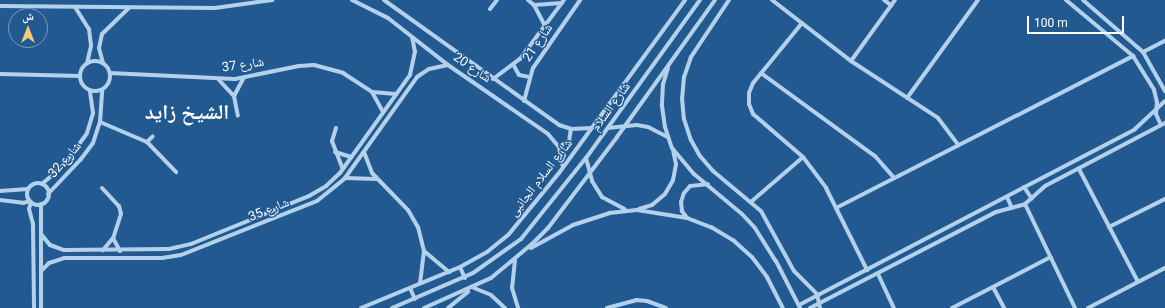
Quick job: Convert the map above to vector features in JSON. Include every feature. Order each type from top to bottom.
[{"type":"street","points":[[0,6],[215,8],[272,0]]},
{"type":"street","name":"شارع 20","points":[[352,0],[359,2],[388,18],[448,65],[543,130],[559,147]]},
{"type":"street","name":"شارع 20","points":[[384,0],[559,125],[571,129],[592,127]]},
{"type":"street","points":[[490,9],[497,0]]},
{"type":"street","points":[[528,0],[534,4],[545,26]]},
{"type":"street","name":"شارع 21","points":[[524,101],[529,77],[537,61],[580,0]]},
{"type":"street","name":"شارع السلام الجانبى","points":[[361,308],[460,267],[487,252],[509,234],[563,167],[685,0]]},
{"type":"street","name":"شارع السلام","points":[[392,308],[465,278],[490,263],[521,239],[586,158],[700,0]]},
{"type":"street","name":"شارع السلام","points":[[424,308],[475,287],[524,253],[548,228],[625,125],[715,0]]},
{"type":"street","points":[[729,0],[691,56],[684,77],[683,112],[691,140],[700,156],[728,184],[752,201],[770,224],[794,271],[817,294],[821,302],[820,308]]},
{"type":"street","points":[[772,0],[850,61],[938,118],[958,145]]},
{"type":"street","points":[[884,0],[891,5]]},
{"type":"street","points":[[850,61],[895,0]]},
{"type":"street","points":[[907,98],[978,0]]},
{"type":"street","points":[[810,308],[879,274],[996,212],[1025,204],[1040,190],[1163,124],[1157,120],[1154,90],[1133,56],[1066,0]]},
{"type":"street","points":[[1084,0],[1143,52],[1165,91]]},
{"type":"street","points":[[534,4],[563,2]]},
{"type":"street","name":"شارع 21","points":[[493,79],[514,66],[563,2]]},
{"type":"street","points":[[75,7],[85,21],[90,34],[91,46],[87,64],[80,76],[82,83],[90,90],[102,90],[110,82],[110,73],[103,63],[100,48],[102,34],[129,8]]},
{"type":"street","points":[[802,23],[761,73],[749,93],[753,114],[803,157],[826,188],[867,280]]},
{"type":"street","name":"شارع 35","points":[[41,234],[45,240],[57,248],[120,251],[158,250],[191,244],[309,196],[326,186],[342,169],[413,68],[415,52],[412,37]]},
{"type":"street","points":[[1143,52],[1165,41]]},
{"type":"street","points":[[836,208],[1133,56]]},
{"type":"street","points":[[87,64],[95,61],[103,63]]},
{"type":"street","points":[[637,210],[652,205],[668,190],[673,180],[676,164],[662,106],[663,84],[669,64]]},
{"type":"street","name":"شارع 37","points":[[110,73],[218,79],[244,78],[299,66],[314,65],[334,69],[372,92],[396,94]]},
{"type":"street","name":"شارع 35","points":[[41,271],[49,263],[64,258],[162,258],[190,253],[317,201],[344,178],[417,78],[429,69],[448,65]]},
{"type":"street","points":[[514,66],[519,75],[529,77]]},
{"type":"street","points":[[761,73],[875,156],[894,178]]},
{"type":"street","points":[[0,74],[80,76]]},
{"type":"street","points":[[234,96],[244,78]]},
{"type":"street","points":[[218,79],[234,96],[238,116]]},
{"type":"street","name":"شارع 32","points":[[42,184],[64,165],[86,134],[93,113],[90,90]]},
{"type":"street","name":"شارع 32","points":[[48,194],[88,152],[100,122],[102,90]]},
{"type":"street","points":[[372,92],[383,112]]},
{"type":"street","points":[[672,148],[694,174],[708,184],[755,228],[776,261],[799,307],[817,294],[876,265],[1135,129],[1165,101]]},
{"type":"street","points":[[100,122],[147,142],[176,172]]},
{"type":"street","points":[[608,128],[625,125],[648,127],[669,138]]},
{"type":"street","points":[[336,128],[331,138],[342,169]]},
{"type":"street","points":[[563,167],[559,147],[570,141],[571,129]]},
{"type":"street","points":[[147,142],[153,136]]},
{"type":"street","points":[[335,152],[351,157]]},
{"type":"street","points":[[364,152],[376,179],[412,216],[420,233],[424,251],[420,284]]},
{"type":"street","points":[[752,201],[803,157]]},
{"type":"street","points":[[586,158],[590,172],[602,197],[609,203],[628,210]]},
{"type":"street","points":[[1079,169],[1138,282]]},
{"type":"street","points":[[344,178],[376,179]]},
{"type":"street","points":[[0,191],[28,189],[35,183],[42,184],[48,194],[41,204],[41,308]]},
{"type":"street","points":[[687,218],[682,211],[681,202],[684,193],[699,183],[708,184]]},
{"type":"street","points":[[1024,187],[1032,199]]},
{"type":"street","points":[[102,188],[121,210],[113,238],[103,250]]},
{"type":"street","points":[[28,189],[30,201],[29,209],[34,224],[34,308]]},
{"type":"street","points":[[1007,197],[1012,208]]},
{"type":"street","points":[[1109,227],[1165,199]]},
{"type":"street","points":[[0,200],[23,203],[30,201],[41,204]]},
{"type":"street","points":[[1025,204],[1075,308]]},
{"type":"street","points":[[524,253],[573,225],[628,210],[637,210],[687,218],[711,227],[733,240],[752,257],[767,277],[783,308]]},
{"type":"street","points":[[113,238],[120,251]]},
{"type":"street","points":[[424,251],[448,272]]},
{"type":"street","points":[[952,308],[1050,257]]},
{"type":"street","points":[[515,260],[512,288],[518,308]]},
{"type":"street","points":[[876,265],[894,308]]},
{"type":"street","points":[[460,267],[465,278]]},
{"type":"street","points":[[1088,308],[1165,268]]},
{"type":"street","points":[[448,308],[475,287],[491,295],[505,308]]},
{"type":"street","points":[[993,287],[1004,308]]},
{"type":"street","points":[[410,288],[415,299]]},
{"type":"street","points":[[607,308],[636,300],[647,301],[666,308]]},
{"type":"street","points":[[778,308],[779,300]]},
{"type":"district","name":"الشيخ زايد","points":[[187,112]]}]
